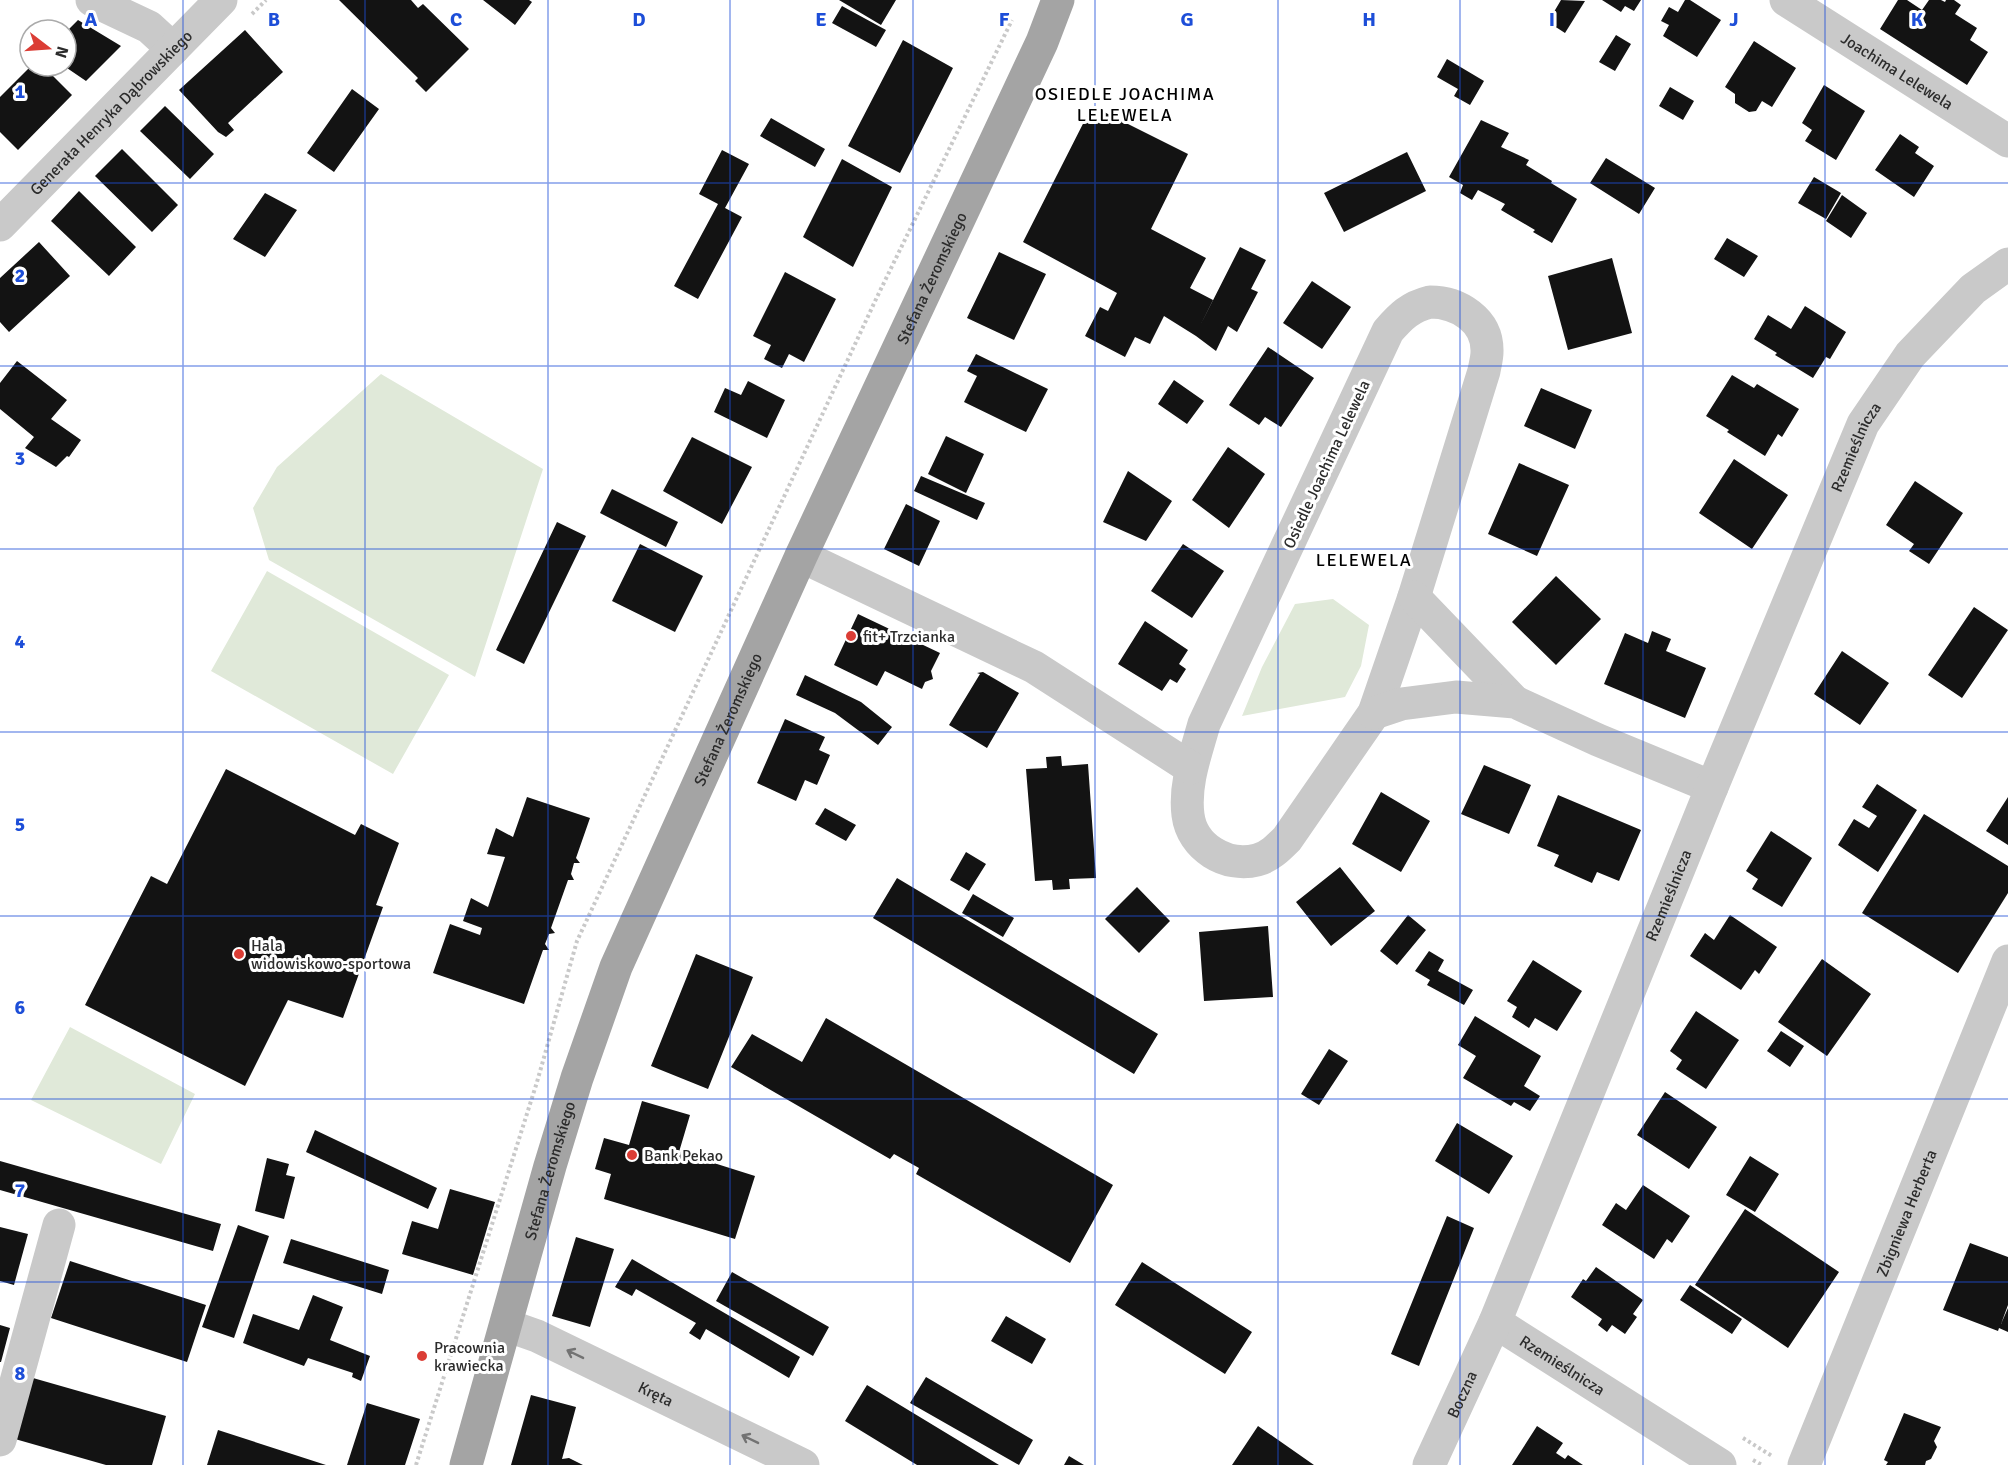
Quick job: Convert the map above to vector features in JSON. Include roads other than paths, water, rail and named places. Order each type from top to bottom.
[{"type":"main road","name":"Stefana Żeromskiego","points":[[466,1465],[550,1166],[577,1078],[616,967],[801,556],[1042,42],[1058,0]]},
{"type":"street","points":[[92,0],[149,27],[172,49]]},
{"type":"street","name":"Generała Henryka Dąbrowskiego","points":[[0,225],[221,0]]},
{"type":"street","name":"Joachima Lelewela","points":[[1786,0],[2008,141]]},
{"type":"street","name":"Rzemieślnicza","points":[[1720,1465],[1495,1322],[1712,787],[1863,424],[1910,355],[1973,289],[2008,264]]},
{"type":"street","name":"Osiedle Joachima Lelewela","points":[[1441,302],[1465,311],[1476,321],[1484,334],[1487,351],[1484,371],[1414,597],[1374,713],[1287,839],[1272,853],[1257,860],[1236,862],[1227,860],[1202,845],[1193,832],[1188,816],[1191,768],[1204,724],[1388,331],[1402,314],[1416,305],[1441,302]]},
{"type":"street","points":[[801,556],[1034,667],[1191,768]]},
{"type":"street","points":[[1414,597],[1515,702]]},
{"type":"street","points":[[1374,713],[1401,704],[1455,697],[1515,702],[1598,740],[1712,787]]},
{"type":"street","name":"Zbigniewa Herberta","points":[[1804,1465],[2008,961]]},
{"type":"street","points":[[0,1440],[58,1225]]},
{"type":"street","name":"Boczna","points":[[1429,1465],[1495,1322]]},
{"type":"street","name":"Kręta","points":[[507,1325],[537,1336],[803,1465]]},
{"type":"place","name":"fit+ Trzcianka","points":[[851,636]]},
{"type":"place","name":"Hala widowiskowo-sportowa","points":[[239,954]]},
{"type":"place","name":"Bank Pekao","points":[[632,1155]]},
{"type":"place","name":"Pracownia krawiecka","points":[[422,1356]]},
{"type":"district","name":"OSIEDLE JOACHIMA LELEWELA","points":[[1125,104]]},
{"type":"district","name":"LELEWELA","points":[[1364,560]]}]
